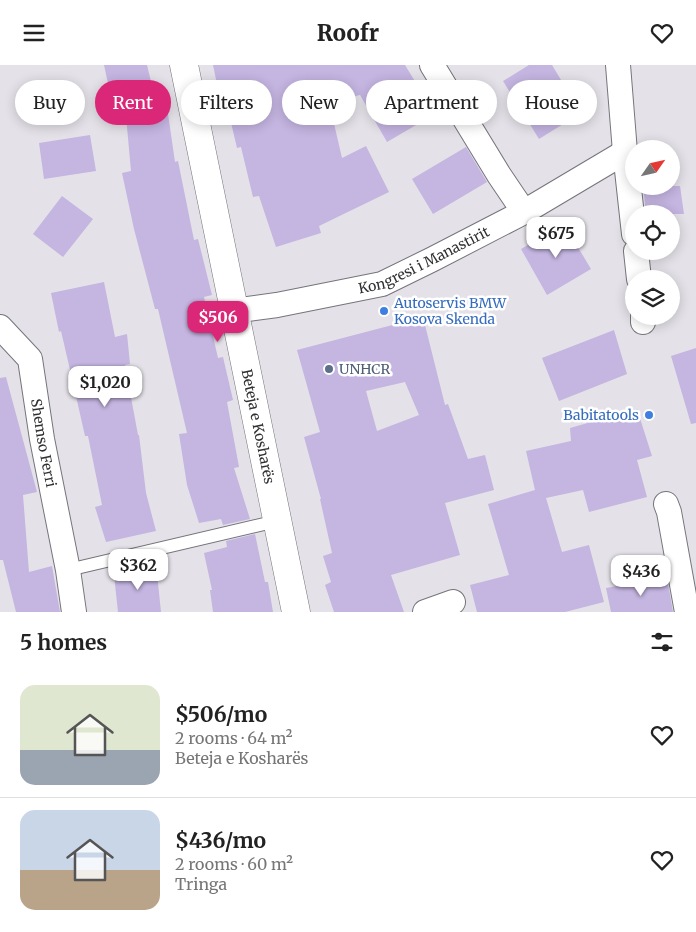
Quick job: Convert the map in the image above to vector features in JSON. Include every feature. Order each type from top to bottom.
[{"type":"street","name":"Beteja e Kosharës","points":[[184,65],[296,612]]},
{"type":"street","points":[[432,65],[499,175],[524,212]]},
{"type":"street","points":[[618,65],[625,152]]},
{"type":"street","name":"Kongresi i Manastirit","points":[[234,311],[277,305],[382,284],[524,212],[625,152]]},
{"type":"street","name":"Shemso Ferri","points":[[0,327],[30,359],[42,439],[68,570],[74,612]]},
{"type":"street","points":[[666,504],[687,612]]},
{"type":"street","points":[[426,612],[453,602]]},
{"type":"lane","points":[[68,570],[277,521]]},
{"type":"building","points":[[104,65],[147,65],[151,80],[107,80]]},
{"type":"building","points":[[213,65],[405,65],[414,80],[366,80],[366,105],[360,95],[356,96],[356,80],[282,80],[282,125],[334,125],[342,158],[366,146],[389,192],[319,226],[321,233],[276,247],[259,196],[253,197],[241,147],[237,148],[232,125],[272,125],[272,80],[216,80]]},
{"type":"building","points":[[529,65],[552,65],[561,80],[507,80],[507,87],[503,81]]},
{"type":"building","points":[[127,125],[170,125],[175,162],[178,161],[194,240],[198,239],[212,295],[204,297],[218,358],[223,357],[233,400],[227,402],[239,467],[234,468],[250,519],[223,525],[221,519],[199,523],[187,485],[179,434],[187,433],[158,309],[155,309],[134,229],[122,173],[131,171]]},
{"type":"building","points":[[377,125],[416,125],[387,142]]},
{"type":"building","points":[[530,125],[562,125],[539,139]]},
{"type":"building","points":[[90,135],[96,171],[44,179],[39,143]]},
{"type":"building","points":[[466,147],[487,182],[433,214],[412,179]]},
{"type":"building","points":[[680,186],[684,214],[680,214],[680,205],[645,205],[644,195],[680,195]]},
{"type":"building","points":[[62,196],[93,219],[63,257],[33,234]]},
{"type":"building","points":[[564,224],[591,269],[547,295],[521,249]]},
{"type":"building","points":[[104,282],[115,337],[127,334],[130,364],[125,365],[139,435],[146,493],[156,531],[106,542],[95,507],[102,505],[88,436],[85,436],[51,293]]},
{"type":"building","points":[[423,317],[445,405],[448,404],[468,459],[485,455],[494,490],[445,503],[460,555],[391,575],[404,612],[334,612],[325,585],[331,582],[323,556],[332,553],[321,499],[304,437],[320,432],[297,350]],"holes":[[[405,382],[419,415],[377,431],[366,391]]]},
{"type":"building","points":[[614,330],[627,374],[559,401],[542,358]]},
{"type":"building","points":[[696,348],[696,423],[691,424],[671,356]]},
{"type":"building","points":[[6,377],[37,492],[23,495],[29,572],[52,566],[60,612],[16,612],[3,560],[0,560],[0,378]]},
{"type":"building","points":[[637,409],[652,456],[637,460],[647,497],[589,512],[583,490],[546,498],[562,552],[589,545],[604,602],[565,612],[477,612],[470,585],[509,575],[488,504],[535,490],[526,451],[571,441],[570,428]]},
{"type":"building","points":[[255,534],[265,582],[268,582],[273,612],[213,612],[210,590],[212,590],[204,553],[227,547],[226,541]]},
{"type":"building","points":[[156,564],[161,612],[118,612],[114,575]]},
{"type":"building","points":[[667,577],[673,612],[611,612],[606,588]]},
{"type":"place","name":"Autoservis BMW Kosova Skenda","points":[[384,311]]},
{"type":"place","name":"UNHCR","points":[[329,369]]},
{"type":"place","name":"Babitatools","points":[[649,415]]}]
